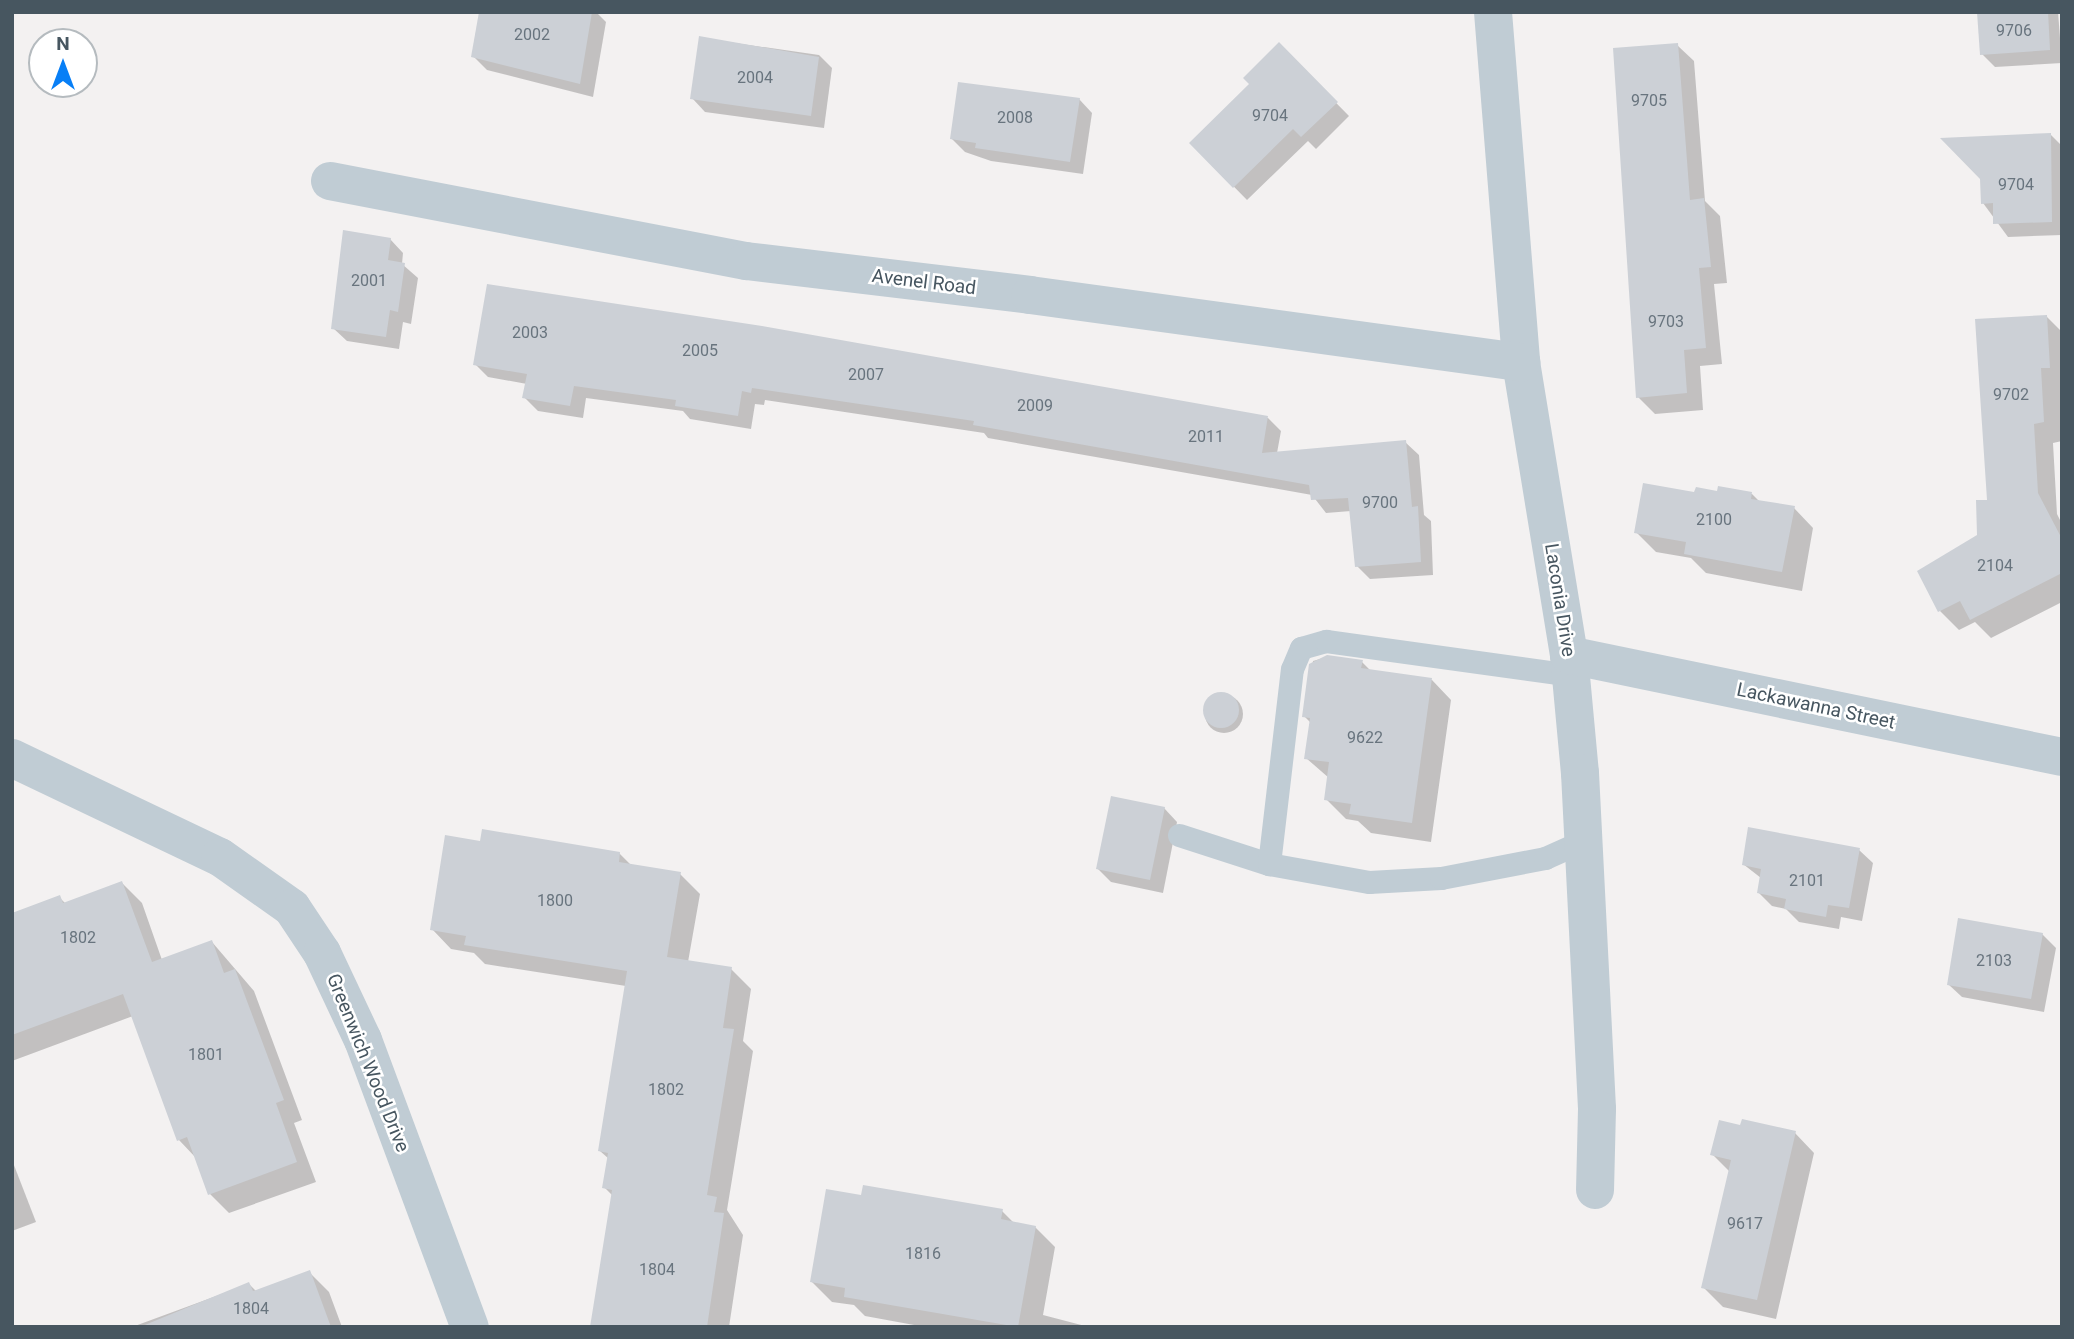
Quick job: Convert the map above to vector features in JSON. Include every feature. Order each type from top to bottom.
[{"type":"street","name":"Laconia Drive","points":[[1493,12],[1521,362],[1570,665],[1585,840],[1597,1109],[1595,1189]]},
{"type":"street","name":"Avenel Road","points":[[330,181],[746,261],[1030,295],[1521,362]]},
{"type":"street","name":"Lackawanna Street","points":[[1570,665],[2062,757]]},
{"type":"street","name":"Greenwich Wood Drive","points":[[12,758],[220,857],[292,908],[322,953],[363,1040],[470,1327]]},
{"type":"lane","points":[[1269,864],[1292,669],[1301,648],[1326,641],[1570,665]]},
{"type":"lane","points":[[1179,835],[1269,864],[1368,882],[1441,878],[1545,858],[1585,840]]},
{"type":"building","points":[[479,12],[592,12],[580,84],[471,57]]},
{"type":"building","points":[[1977,12],[2048,12],[2050,50],[1980,55]]},
{"type":"building","points":[[699,36],[819,57],[811,116],[690,99]]},
{"type":"building","points":[[1279,42],[1338,102],[1301,137],[1293,129],[1233,188],[1189,143],[1249,84],[1243,78]]},
{"type":"building","points":[[1678,43],[1690,200],[1704,198],[1711,267],[1699,268],[1706,348],[1684,350],[1687,393],[1636,398],[1613,48]]},
{"type":"building","points":[[958,82],[1080,98],[1070,162],[975,148],[976,143],[950,139]]},
{"type":"building","points":[[2051,133],[2052,222],[1993,224],[1993,203],[1981,204],[1980,179],[1940,138]]},
{"type":"building","points":[[343,230],[391,238],[388,260],[405,263],[398,312],[390,310],[386,337],[331,329]]},
{"type":"building","points":[[487,284],[762,326],[1268,416],[1262,453],[1406,440],[1412,507],[1418,506],[1421,562],[1355,567],[1348,498],[1311,500],[1309,485],[973,425],[974,421],[752,388],[751,393],[742,391],[738,416],[675,406],[676,400],[574,386],[570,406],[522,398],[527,374],[473,365]]},
{"type":"building","points":[[2047,315],[2050,368],[2041,368],[2044,422],[2034,424],[2038,493],[2062,539],[2062,573],[1970,620],[1960,601],[1938,612],[1917,571],[1977,535],[1976,500],[1987,500],[1975,319]]},
{"type":"building","points":[[1643,483],[1694,492],[1696,487],[1717,491],[1718,486],[1752,492],[1751,499],[1795,506],[1782,572],[1684,554],[1686,542],[1634,533]]},
{"type":"building","points":[[1327,655],[1363,660],[1361,668],[1432,678],[1412,823],[1349,814],[1351,804],[1324,800],[1329,762],[1304,759],[1310,718],[1302,717],[1309,664]]},
{"type":"building","points":[[1221,692],[1234,697],[1239,710],[1234,723],[1221,728],[1208,723],[1203,710],[1208,697]]},
{"type":"building","points":[[1111,796],[1165,807],[1150,880],[1096,869]]},
{"type":"building","points":[[1748,827],[1860,848],[1849,908],[1828,905],[1826,917],[1784,909],[1786,899],[1757,893],[1761,869],[1742,865]]},
{"type":"building","points":[[482,829],[620,852],[619,862],[681,872],[667,957],[732,967],[723,1028],[734,1029],[707,1195],[717,1197],[714,1212],[724,1213],[707,1327],[590,1327],[612,1190],[602,1188],[608,1153],[598,1151],[627,971],[464,945],[466,936],[430,930],[445,835],[480,841]]},
{"type":"building","points":[[122,881],[152,962],[212,940],[224,973],[235,969],[284,1100],[276,1103],[297,1162],[208,1195],[187,1137],[177,1141],[123,994],[12,1035],[12,913],[60,895],[63,903]]},
{"type":"building","points":[[1958,918],[2043,933],[2031,999],[1947,985]]},
{"type":"building","points":[[1742,1119],[1796,1131],[1757,1300],[1701,1288],[1731,1160],[1710,1155],[1719,1120],[1740,1125]]},
{"type":"building","points":[[863,1185],[1003,1209],[1001,1219],[1036,1226],[1018,1327],[844,1297],[845,1288],[810,1282],[826,1189],[861,1195]]},
{"type":"building","points":[[310,1270],[331,1327],[140,1327],[249,1282],[253,1291]]}]
